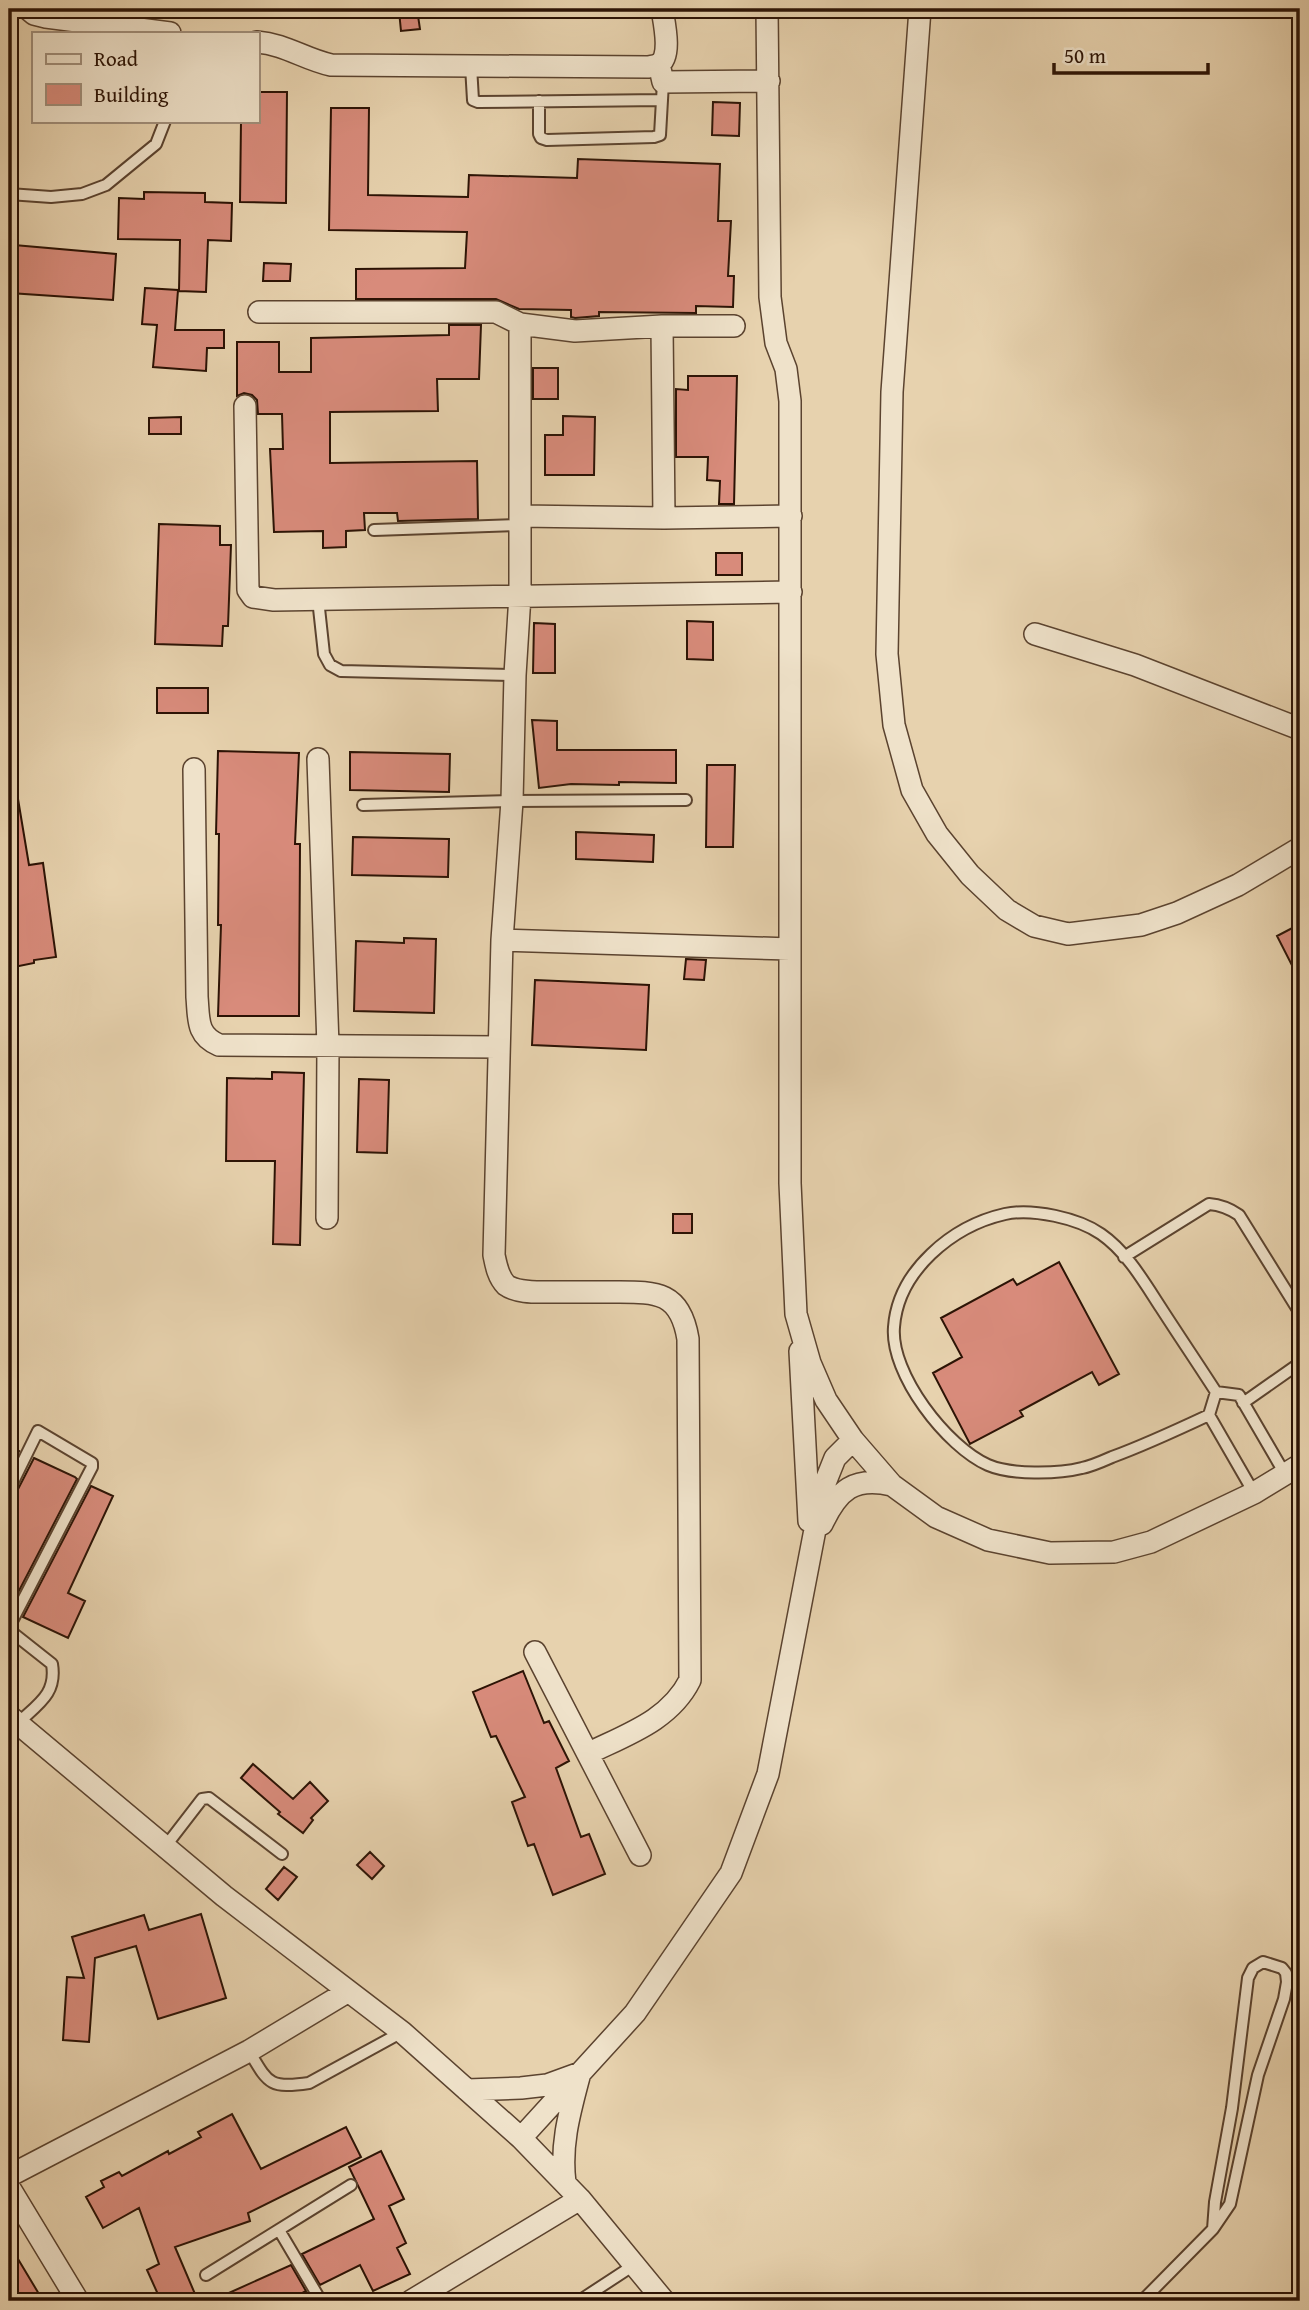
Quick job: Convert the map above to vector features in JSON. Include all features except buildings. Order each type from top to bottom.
[{"type":"street","points":[[28,9],[34,14],[46,17],[162,32]]},
{"type":"street","points":[[661,82],[667,45],[662,9]]},
{"type":"street","points":[[767,9],[770,297],[776,343],[786,369],[790,401],[790,1184],[811,1548]]},
{"type":"street","points":[[920,9],[892,392],[887,654],[894,724],[912,790],[937,834],[953,855],[1007,910],[1034,926],[1068,934],[1141,925],[1177,913],[1238,885],[1300,849]]},
{"type":"street","points":[[259,41],[276,43],[331,65],[648,68],[661,82],[769,80]]},
{"type":"street","points":[[259,312],[496,312],[520,324],[575,331],[662,326],[734,326]]},
{"type":"street","points":[[520,324],[520,595],[512,801],[502,940],[494,1255],[497,1271],[506,1284],[516,1290],[653,1292],[678,1308],[685,1319],[688,1339],[690,1680],[671,1707],[653,1722],[589,1753]]},
{"type":"street","points":[[662,326],[664,518]]},
{"type":"street","points":[[245,406],[248,590],[253,597],[261,600],[791,592]]},
{"type":"street","points":[[520,521],[791,516]]},
{"type":"street","points":[[1035,634],[1135,665],[1300,729]]},
{"type":"street","points":[[318,759],[328,1046],[327,1218]]},
{"type":"street","points":[[194,769],[197,997],[199,1027],[209,1041],[219,1045],[498,1047]]},
{"type":"street","points":[[502,940],[790,949]]},
{"type":"street","points":[[796,1314],[810,1363],[826,1400],[853,1440],[892,1485],[936,1517],[988,1540],[1050,1553],[1114,1552],[1151,1542],[1254,1493],[1293,1469]]},
{"type":"street","points":[[521,2138],[635,2013],[731,1874],[768,1774],[823,1488],[835,1458],[853,1440]]},
{"type":"street","points":[[811,1548],[832,1502],[847,1489],[861,1483],[892,1485]]},
{"type":"street","points":[[535,1652],[640,1855]]},
{"type":"street","points":[[13,1720],[224,1896],[402,2032],[521,2138],[580,2199],[664,2301]]},
{"type":"street","points":[[9,2176],[249,2050],[347,1992]]},
{"type":"street","points":[[467,2090],[547,2085],[580,2073]]},
{"type":"street","points":[[565,2183],[562,2160],[564,2133],[580,2073]]},
{"type":"street","points":[[9,2187],[78,2301]]},
{"type":"street","points":[[411,2301],[580,2199]]},
{"type":"lane","points":[[471,66],[473,100],[478,102],[539,101],[661,82],[662,128],[660,135],[654,137],[547,140],[539,134],[539,101]]},
{"type":"lane","points":[[9,194],[51,197],[82,194],[106,185],[156,144],[165,122]]},
{"type":"lane","points":[[374,530],[520,521]]},
{"type":"lane","points":[[318,599],[324,654],[330,665],[341,671],[515,675]]},
{"type":"lane","points":[[363,805],[686,800]]},
{"type":"lane","points":[[1124,1257],[1209,1204],[1230,1208],[1239,1215],[1300,1313]]},
{"type":"lane","points":[[1209,1415],[1140,1447],[1083,1468],[1034,1474],[989,1466],[954,1443],[916,1396],[899,1362],[894,1329],[902,1290],[922,1261],[976,1224],[1006,1214],[1041,1214],[1074,1221],[1102,1235],[1134,1267],[1216,1392],[1239,1395],[1293,1469]]},
{"type":"lane","points":[[1244,1403],[1300,1363]]},
{"type":"lane","points":[[1216,1392],[1209,1415],[1254,1493]]},
{"type":"lane","points":[[9,1490],[38,1431],[92,1463],[9,1629],[52,1664],[54,1678],[51,1691],[13,1720]]},
{"type":"lane","points":[[165,1847],[206,1797],[211,1798],[282,1854]]},
{"type":"lane","points":[[1142,2301],[1213,2229],[1230,2204],[1258,2076],[1284,1999],[1286,1973],[1272,1963],[1258,1964],[1252,1968],[1248,1978],[1232,2108],[1215,2202],[1213,2229]]},
{"type":"lane","points":[[249,2050],[266,2079],[280,2086],[292,2086],[309,2083],[402,2032]]},
{"type":"lane","points":[[206,2275],[351,2185]]},
{"type":"lane","points":[[279,2230],[321,2301]]},
{"type":"lane","points":[[579,2301],[634,2265]]}]
